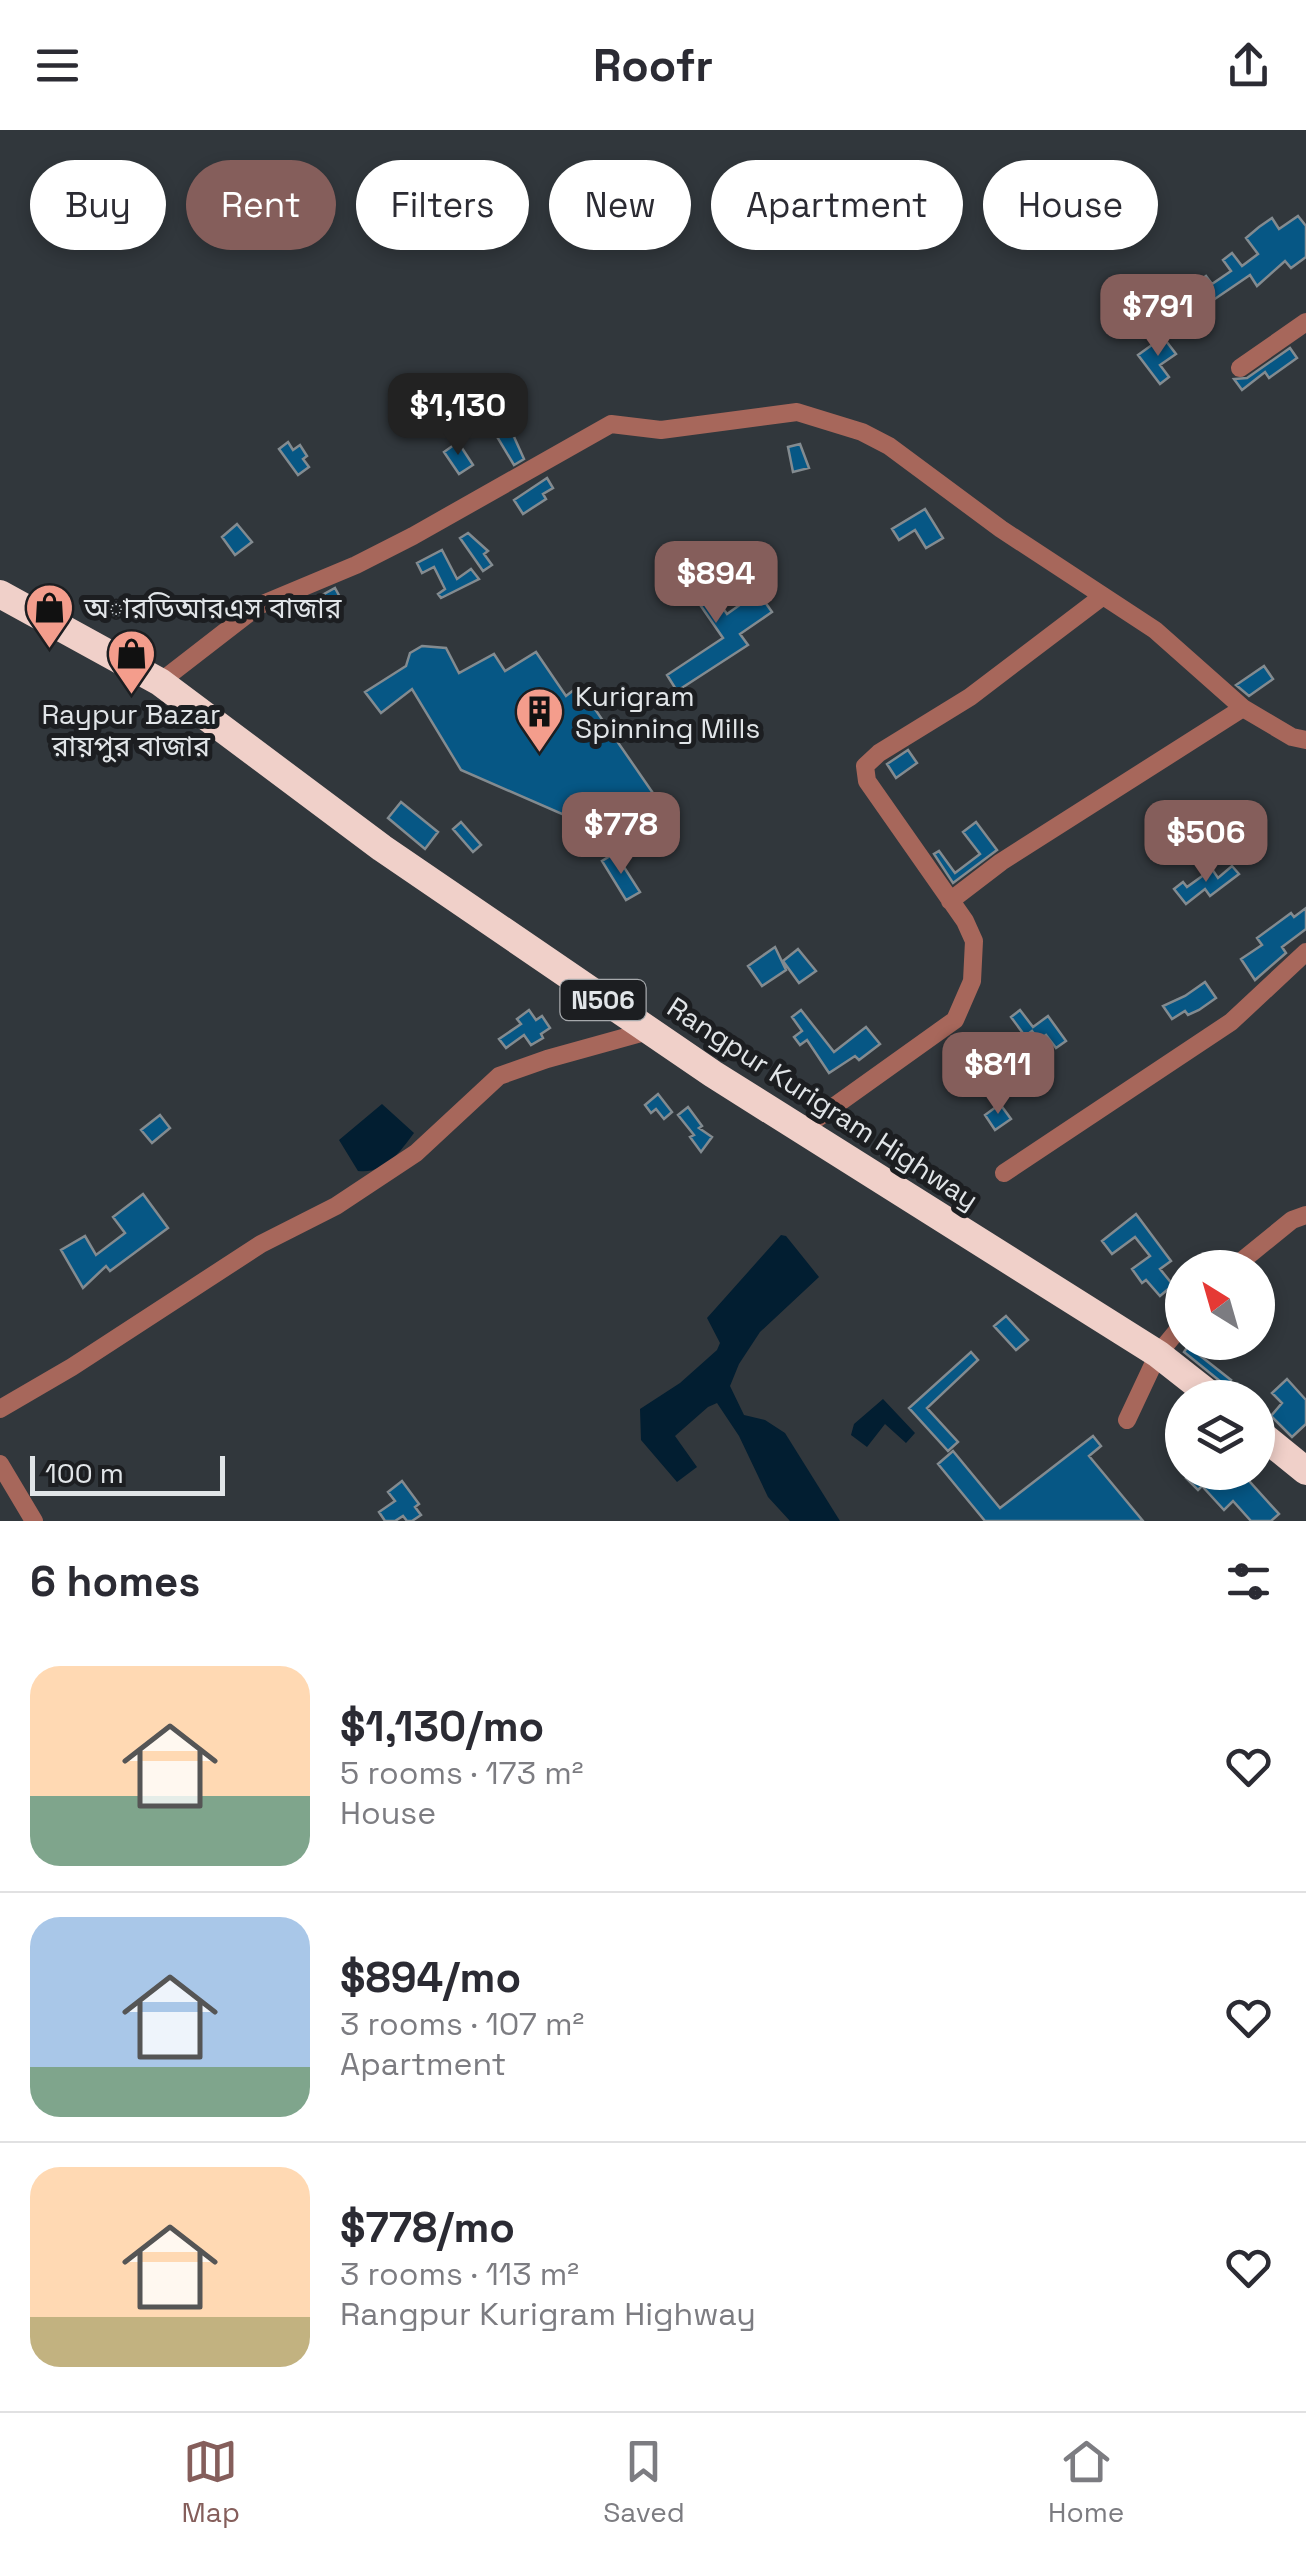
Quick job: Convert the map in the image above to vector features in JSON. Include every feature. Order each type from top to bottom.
[{"type":"highway","name":"Rangpur Kurigram Highway","points":[[0,594],[160,682],[398,859],[648,1030],[1158,1354],[1191,1380]]},
{"type":"highway","points":[[1275,1446],[1306,1471]]},
{"type":"street","points":[[1240,368],[1306,322]]},
{"type":"street","points":[[160,682],[258,606],[398,543],[611,424],[662,430],[798,412],[862,432],[889,446],[1001,530],[1155,630],[1244,708],[1292,737],[1306,740]]},
{"type":"street","points":[[801,1130],[955,1020],[972,981],[974,941],[867,781],[865,766],[879,753],[970,697],[1103,596]]},
{"type":"street","points":[[950,901],[1001,862],[1244,708]]},
{"type":"street","points":[[1004,1173],[1231,1022],[1306,952]]},
{"type":"street","points":[[0,1409],[261,1244],[336,1206],[416,1153],[499,1076],[648,1030]]},
{"type":"street","points":[[1255,1250],[1292,1220],[1306,1215]]},
{"type":"street","points":[[1127,1420],[1165,1345]]},
{"type":"street","points":[[0,1464],[34,1521]]},
{"type":"water","points":[[382,1104],[414,1133],[384,1166],[358,1171],[339,1140]]},
{"type":"water","points":[[781,1235],[786,1236],[819,1277],[760,1332],[730,1386],[744,1415],[765,1420],[785,1433],[840,1521],[790,1521],[768,1497],[739,1436],[717,1403],[675,1436],[697,1467],[677,1482],[641,1440],[640,1409],[680,1383],[717,1350],[720,1343],[707,1318]]},
{"type":"water","points":[[883,1399],[915,1433],[906,1443],[885,1424],[867,1447],[851,1435],[854,1424]]},
{"type":"building","points":[[1298,216],[1306,226],[1306,257],[1291,268],[1285,261],[1257,286],[1250,275],[1203,307],[1205,310],[1195,316],[1199,321],[1180,335],[1166,316],[1202,291],[1196,283],[1206,276],[1212,284],[1231,271],[1223,260],[1232,253],[1242,266],[1258,254],[1246,238],[1272,218],[1279,229]]},
{"type":"building","points":[[1163,337],[1176,354],[1160,365],[1169,377],[1160,384],[1138,355]]},
{"type":"building","points":[[1290,348],[1297,358],[1269,378],[1265,372],[1242,390],[1234,379],[1247,378]]},
{"type":"building","points":[[437,398],[447,418],[465,405],[471,414],[444,433],[432,413],[425,417],[420,407]]},
{"type":"building","points":[[510,428],[524,459],[514,465],[496,435]]},
{"type":"building","points":[[288,442],[293,450],[300,445],[307,456],[303,459],[309,467],[298,475],[279,449]]},
{"type":"building","points":[[458,442],[473,465],[459,474],[444,452]]},
{"type":"building","points":[[800,444],[809,468],[793,472],[788,447]]},
{"type":"building","points":[[547,478],[553,488],[543,494],[546,499],[523,514],[514,500]]},
{"type":"building","points":[[925,509],[943,538],[926,548],[915,530],[899,540],[892,529]]},
{"type":"building","points":[[237,524],[252,542],[235,555],[222,537]]},
{"type":"building","points":[[468,533],[488,551],[484,554],[492,565],[483,571],[460,538]]},
{"type":"building","points":[[442,550],[457,579],[471,569],[479,579],[441,598],[438,594],[445,589],[434,567],[422,573],[417,563]]},
{"type":"building","points":[[686,555],[727,614],[758,592],[772,612],[740,634],[748,645],[677,691],[667,675],[723,638],[672,564]]},
{"type":"building","points":[[335,588],[342,601],[322,612],[315,599]]},
{"type":"building","name":"Kurigram Spinning Mills","points":[[422,646],[446,648],[459,673],[494,654],[505,671],[536,652],[566,696],[579,686],[666,812],[624,841],[461,770],[412,689],[381,713],[365,692],[406,666],[410,653]]},
{"type":"building","points":[[1264,666],[1273,679],[1249,696],[1236,685]]},
{"type":"building","points":[[908,750],[917,763],[896,778],[887,764]]},
{"type":"building","points":[[401,802],[438,832],[425,849],[388,818]]},
{"type":"building","points":[[461,822],[481,845],[473,852],[453,829]]},
{"type":"building","points":[[976,822],[997,850],[953,883],[934,854],[939,851],[955,873],[980,854],[963,832]]},
{"type":"building","points":[[615,853],[640,892],[626,900],[602,861]]},
{"type":"building","points":[[1232,866],[1239,874],[1210,896],[1205,889],[1186,904],[1174,889],[1183,882],[1187,887],[1212,869],[1218,878]]},
{"type":"building","points":[[1306,908],[1306,929],[1282,947],[1286,953],[1255,980],[1241,959],[1262,945],[1257,938],[1291,913],[1294,917]]},
{"type":"building","points":[[775,947],[786,970],[762,986],[748,966]]},
{"type":"building","points":[[798,949],[816,971],[799,983],[783,961]]},
{"type":"building","points":[[1205,982],[1216,998],[1199,1010],[1188,1015],[1185,1011],[1172,1019],[1163,1006]]},
{"type":"building","points":[[529,1010],[536,1020],[542,1016],[550,1028],[531,1045],[524,1035],[506,1048],[499,1039],[521,1024],[517,1019]]},
{"type":"building","points":[[801,1010],[834,1052],[866,1027],[880,1044],[859,1060],[855,1056],[829,1073],[807,1040],[800,1045],[794,1037],[802,1031],[792,1017]]},
{"type":"building","points":[[1020,1010],[1033,1027],[1048,1016],[1066,1041],[1056,1048],[1046,1035],[1039,1040],[1032,1031],[1025,1036],[1011,1017]]},
{"type":"building","points":[[658,1094],[672,1112],[664,1119],[656,1109],[651,1113],[645,1105]]},
{"type":"building","points":[[1000,1104],[1011,1119],[995,1130],[985,1115]]},
{"type":"building","points":[[688,1107],[702,1126],[699,1128],[712,1137],[701,1152],[690,1137],[694,1135],[678,1115]]},
{"type":"building","points":[[160,1115],[170,1128],[152,1143],[141,1130]]},
{"type":"building","points":[[143,1194],[168,1228],[110,1271],[106,1266],[83,1288],[61,1250],[85,1236],[96,1255],[125,1233],[113,1217]]},
{"type":"building","points":[[1136,1214],[1165,1253],[1165,1265],[1160,1269],[1165,1275],[1165,1292],[1160,1296],[1146,1280],[1142,1283],[1132,1269],[1150,1256],[1135,1237],[1112,1254],[1102,1241]]},
{"type":"building","points":[[1006,1316],[1028,1340],[1016,1350],[994,1326]]},
{"type":"building","points":[[971,1352],[978,1360],[927,1408],[958,1442],[948,1451],[909,1408]]},
{"type":"building","points":[[1194,1360],[1206,1360],[1231,1380],[1219,1380]]},
{"type":"building","points":[[1287,1379],[1306,1400],[1306,1424],[1292,1437],[1275,1420],[1275,1411],[1282,1403],[1275,1390]]},
{"type":"building","points":[[1093,1436],[1101,1446],[1089,1456],[1143,1521],[985,1521],[938,1464],[953,1451],[1000,1508]]},
{"type":"building","points":[[402,1481],[419,1504],[415,1507],[421,1515],[412,1521],[403,1516],[385,1521],[379,1512],[395,1501],[388,1492]]},
{"type":"building","points":[[1206,1490],[1257,1490],[1279,1514],[1271,1521],[1251,1521],[1233,1501],[1224,1510]]},
{"type":"place","name":"অারডিআরএস বাজার","points":[[49,650]]},
{"type":"place","name":"Raypur Bazar রায়পুর বাজার","points":[[131,696]]},
{"type":"place","name":"Kurigram Spinning Mills","points":[[540,754]]}]
